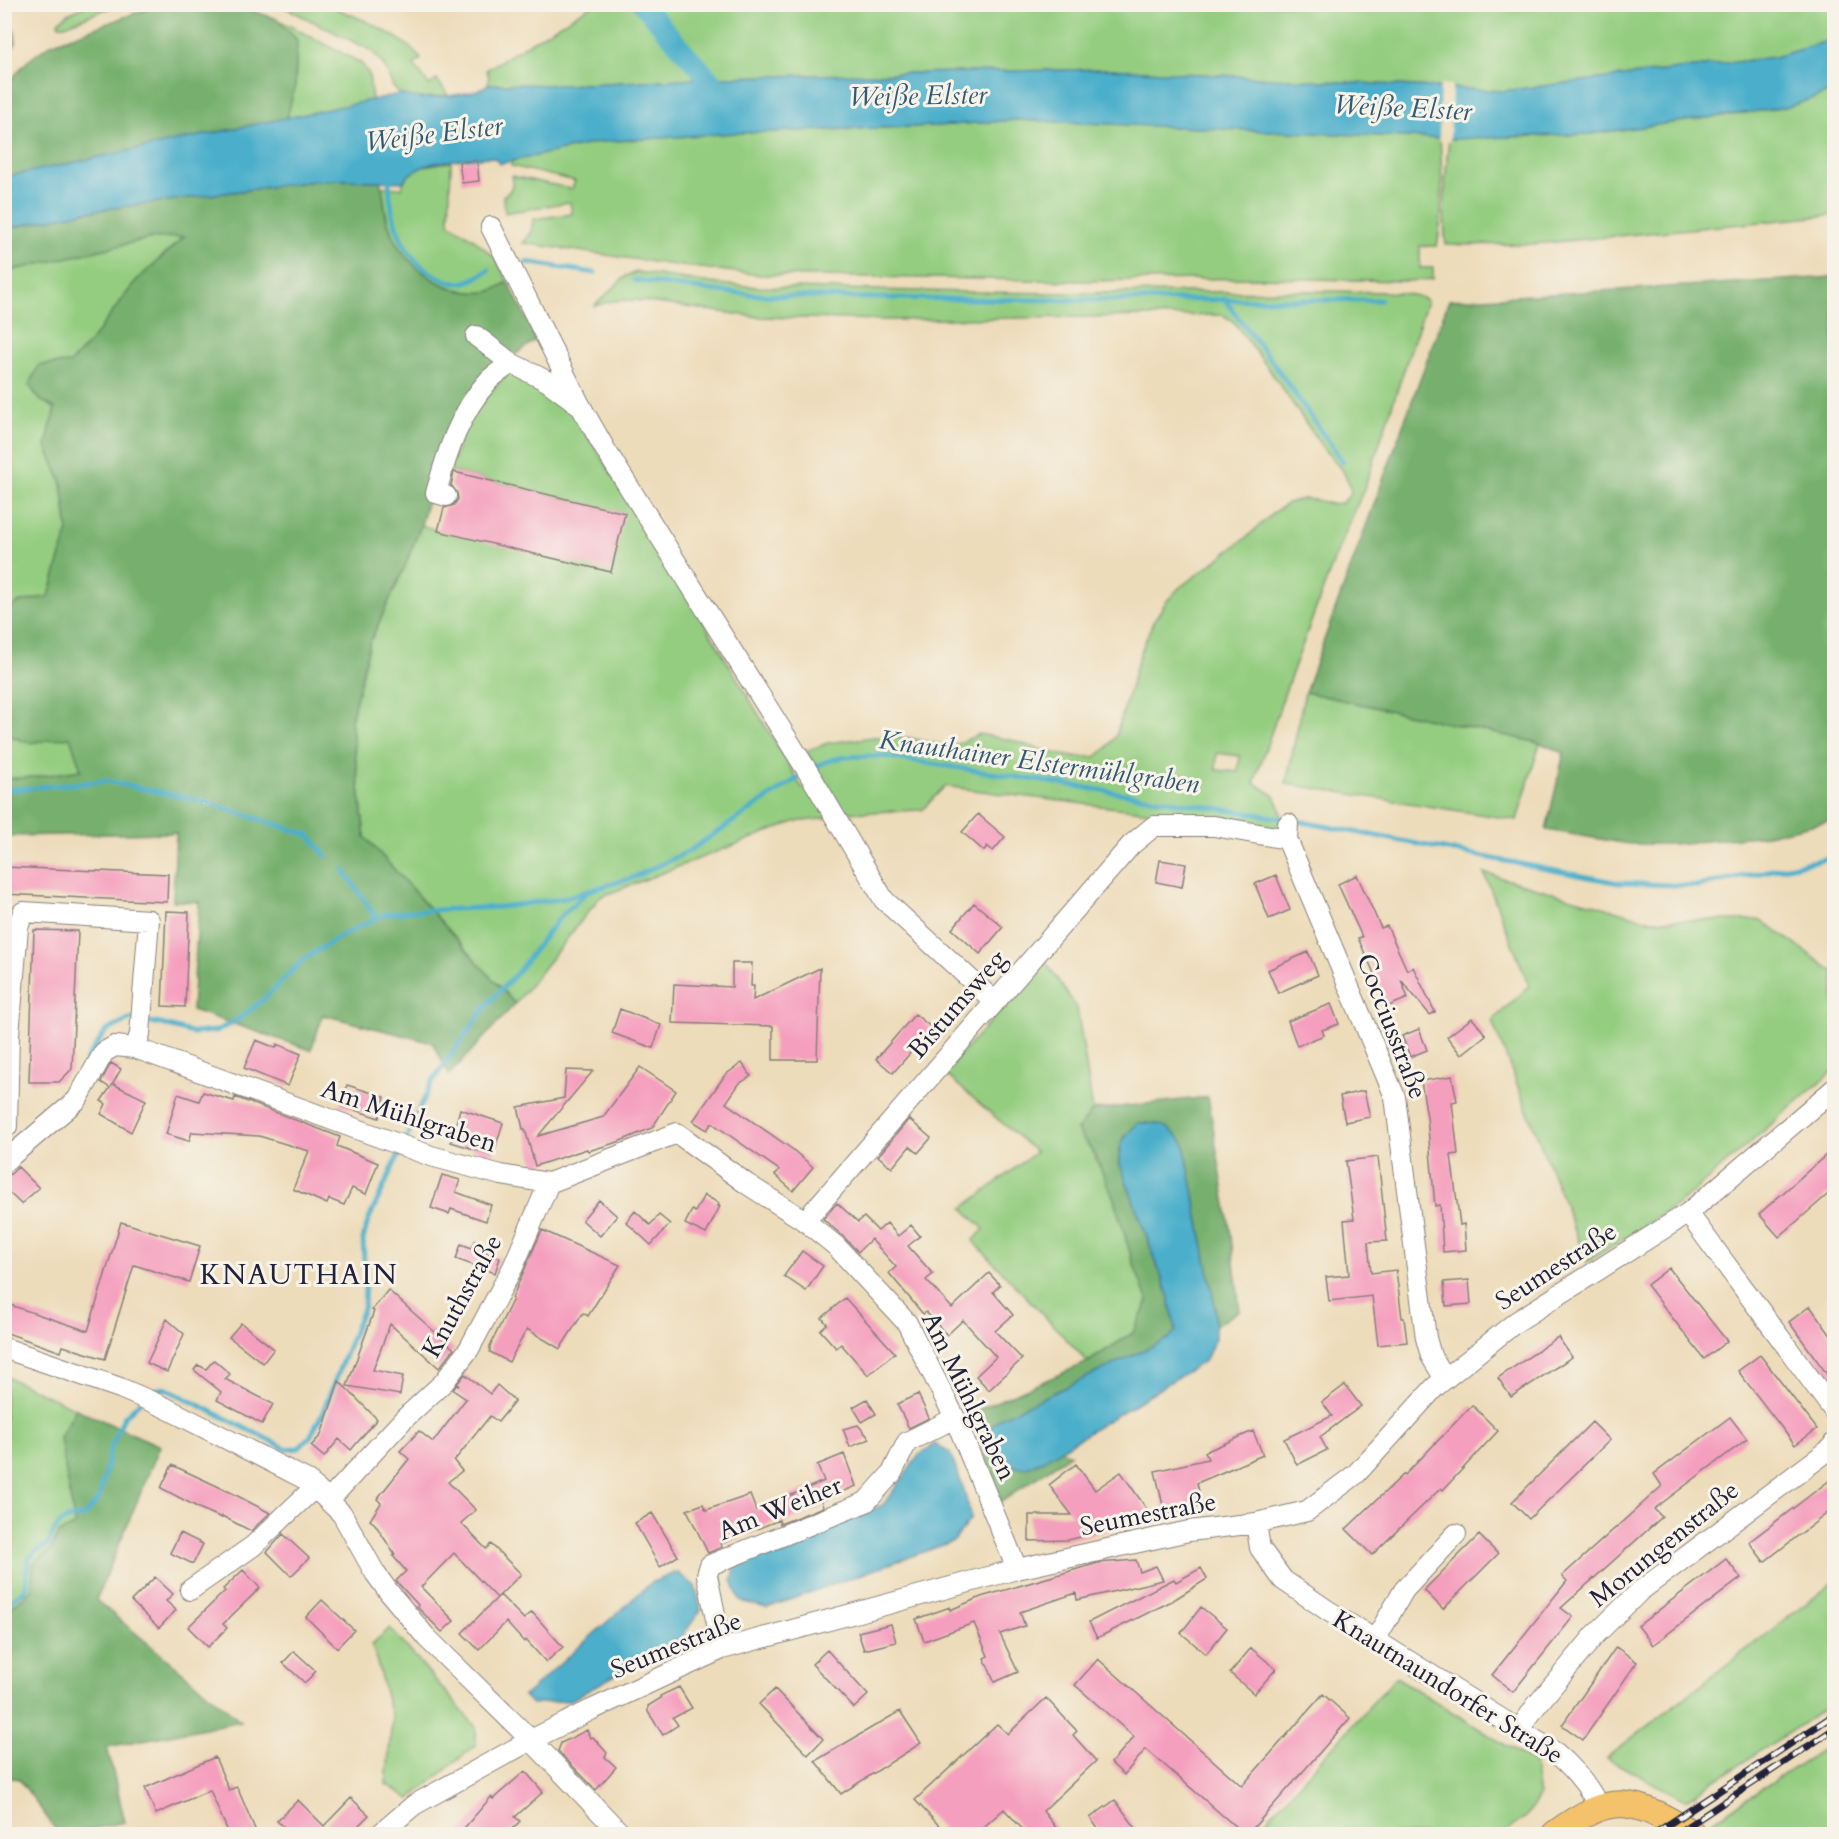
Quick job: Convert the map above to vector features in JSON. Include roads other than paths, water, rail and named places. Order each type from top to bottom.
[{"type":"main road","points":[[1555,1834],[1599,1807],[1615,1804],[1629,1804],[1642,1808],[1693,1834]]},
{"type":"street","points":[[491,227],[580,405],[815,783],[884,900],[995,1002]]},
{"type":"street","points":[[476,336],[511,363],[547,381],[580,405]]},
{"type":"street","points":[[447,496],[436,493],[454,434],[468,407],[490,379],[511,363]]},
{"type":"street","name":"Bistumsweg","points":[[805,1221],[1131,845],[1154,826]]},
{"type":"street","name":"Cocciusstraße","points":[[1154,826],[1214,826],[1288,832],[1395,1096],[1426,1338],[1431,1356],[1445,1379]]},
{"type":"street","points":[[4,1128],[7,1126],[10,950],[23,912],[149,920],[138,1041]]},
{"type":"street","name":"Am Mühlgraben","points":[[4,1162],[77,1100],[104,1052],[115,1046],[138,1041],[416,1151],[501,1175],[549,1183],[677,1133],[747,1184],[805,1221],[836,1246],[908,1323],[955,1418],[1017,1569]]},
{"type":"street","name":"Seumestraße","points":[[380,1834],[414,1805],[531,1740],[722,1649],[1017,1569],[1189,1531],[1256,1523],[1306,1511],[1356,1474],[1435,1387],[1516,1322],[1688,1213],[1834,1089]]},
{"type":"street","name":"Knuthstraße","points":[[190,1590],[322,1494],[444,1382],[469,1349],[513,1267],[549,1183]]},
{"type":"street","points":[[1688,1213],[1834,1411]]},
{"type":"street","points":[[4,1348],[120,1388],[164,1407],[307,1480],[342,1515],[375,1573],[394,1600],[435,1646],[531,1740],[621,1834]]},
{"type":"street","name":"Am Weiher","points":[[722,1649],[707,1575],[711,1565],[866,1503],[892,1473],[908,1442],[955,1418]]},
{"type":"street","name":"Morungenstraße","points":[[1519,1730],[1595,1635],[1640,1591],[1833,1447],[1834,1443]]},
{"type":"street","name":"Knautnaundorfer Straße","points":[[1256,1523],[1260,1548],[1284,1580],[1327,1610],[1556,1753],[1572,1766],[1592,1793],[1599,1807]]},
{"type":"street","points":[[1375,1640],[1404,1590],[1456,1534]]},
{"type":"water","name":"Weiße Elster","points":[[1834,39],[1834,91],[1788,107],[1590,134],[1449,139],[1016,120],[936,126],[735,133],[600,142],[499,164],[496,159],[490,157],[455,160],[420,168],[403,182],[313,181],[84,212],[5,229],[4,177],[400,94],[420,98],[448,96],[476,91],[488,84],[566,85],[725,77],[1109,69],[1503,91],[1775,57]]},
{"type":"water","points":[[1138,1123],[1154,1123],[1164,1126],[1184,1143],[1215,1307],[1215,1338],[1206,1360],[1038,1463],[1016,1467],[1002,1457],[994,1443],[991,1427],[1000,1418],[1168,1339],[1176,1331],[1168,1294],[1120,1164],[1123,1141]]},
{"type":"water","points":[[935,1444],[950,1453],[964,1490],[971,1518],[954,1541],[767,1608],[740,1601],[732,1580],[736,1565],[883,1505],[919,1455]]},
{"type":"water","points":[[677,1572],[695,1586],[701,1610],[681,1638],[571,1700],[532,1704],[524,1696],[651,1583]]},
{"type":"waterway","points":[[642,4],[726,98]]},
{"type":"waterway","points":[[386,176],[389,181],[392,208],[399,234],[412,257],[433,274],[449,282],[463,283],[489,270]]},
{"type":"waterway","points":[[526,262],[595,273]]},
{"type":"waterway","points":[[634,280],[728,292],[808,297],[1007,300],[1380,300]]},
{"type":"waterway","points":[[1224,299],[1276,367],[1343,462]]},
{"type":"waterway","name":"Knauthainer Elstermühlgraben","points":[[812,769],[837,759],[882,756],[1293,820],[1619,883],[1697,886],[1834,857]]},
{"type":"waterway","name":"Knauthainer Elstermühlgraben","points":[[79,1078],[87,1059],[106,1031],[130,1019],[161,1024],[193,1033],[216,1031],[236,1021],[264,999],[304,959],[376,918],[387,914],[413,911],[500,907],[561,899],[632,878],[689,851],[804,774]]},
{"type":"waterway","points":[[39,787],[106,781],[199,800],[309,835],[326,856]]},
{"type":"waterway","points":[[4,790],[33,788]]},
{"type":"waterway","points":[[344,870],[376,918]]},
{"type":"waterway","points":[[147,1396],[153,1390],[165,1388],[287,1449],[299,1448],[310,1437],[322,1414],[364,1306],[363,1239],[368,1221],[432,1082],[486,1006],[516,974],[559,918],[586,893]]},
{"type":"waterway","points":[[4,1606],[26,1589],[28,1560],[36,1551],[48,1545],[56,1528],[64,1520],[83,1517],[99,1499],[111,1447],[124,1417],[140,1402]]},
{"type":"railway","points":[[1654,1834],[1834,1715]]},
{"type":"railway","points":[[1676,1834],[1834,1729]]},
{"type":"district","name":"KNAUTHAIN","points":[[299,1275]]}]
